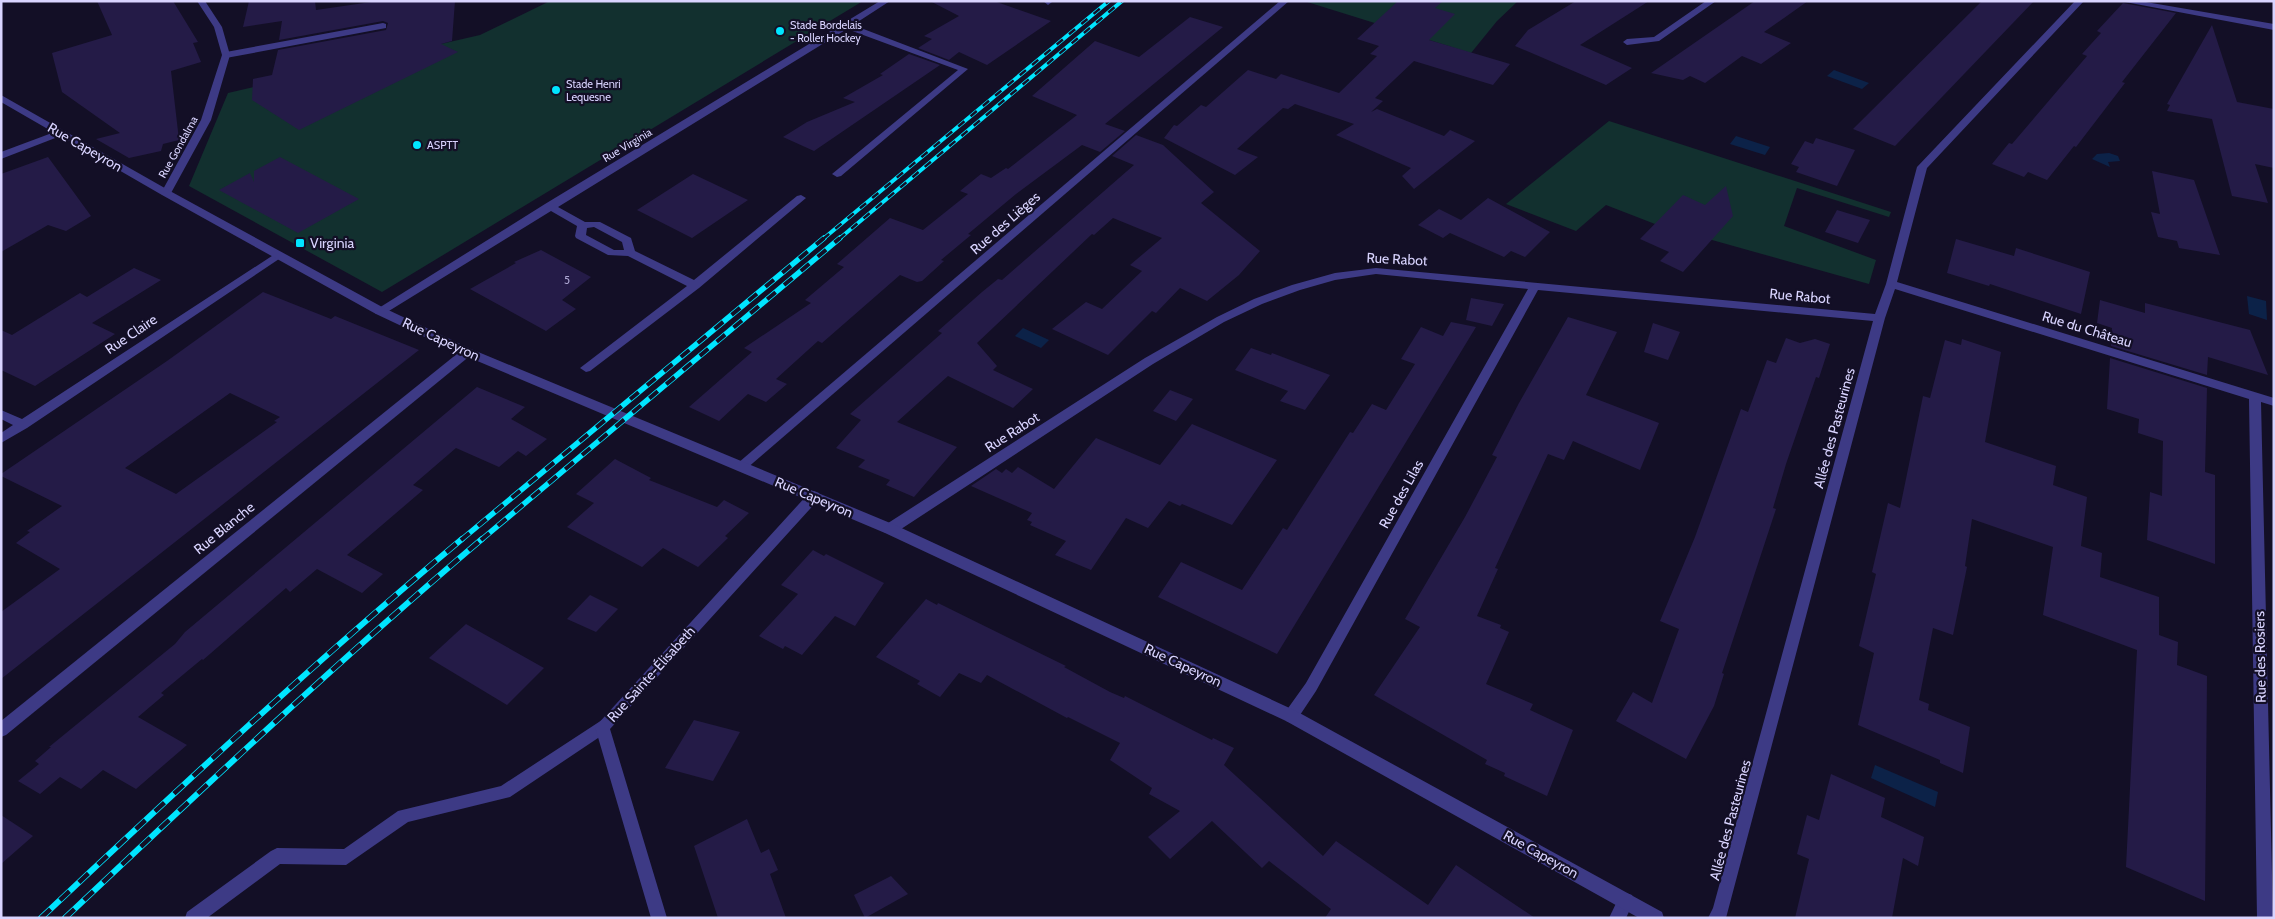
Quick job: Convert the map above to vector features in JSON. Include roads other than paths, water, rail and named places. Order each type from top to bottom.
[{"type":"street","name":"Rue Virginia","points":[[380,311],[886,1]]},
{"type":"street","name":"Rue des Lièges","points":[[742,466],[1285,1]]},
{"type":"street","points":[[1627,42],[1656,39],[1712,1]]},
{"type":"street","name":"Allée des Pasteurines","points":[[1716,918],[1723,902],[1879,318],[1922,168],[2080,1]]},
{"type":"street","points":[[2124,1],[2274,27]]},
{"type":"street","points":[[203,2],[218,27],[226,55],[383,26]]},
{"type":"street","points":[[837,174],[964,69],[848,26]]},
{"type":"street","name":"Rue Gondalma","points":[[166,192],[206,120],[226,55]]},
{"type":"street","name":"Rue Capeyron","points":[[1,98],[60,133],[380,311],[467,352],[890,529],[1291,716],[1656,918]]},
{"type":"street","points":[[1,156],[60,133]]},
{"type":"street","points":[[586,368],[696,285],[801,198]]},
{"type":"street","points":[[549,206],[583,226],[596,224],[627,240],[630,253]]},
{"type":"street","points":[[583,226],[580,236],[612,253],[630,253],[696,285]]},
{"type":"street","name":"Rue Claire","points":[[1,439],[278,255]]},
{"type":"street","name":"Rue Rabot","points":[[890,529],[1193,332],[1326,277],[1376,271],[1879,318]]},
{"type":"street","name":"Rue du Château","points":[[1890,284],[2274,402]]},
{"type":"street","name":"Rue des Lilas","points":[[1291,716],[1310,688],[1535,286]]},
{"type":"street","name":"Rue Blanche","points":[[1,730],[467,352]]},
{"type":"street","name":"Rue des Rosiers","points":[[2255,396],[2265,918]]},
{"type":"street","points":[[1,414],[23,425]]},
{"type":"street","name":"Rue Sainte-Élisabeth","points":[[659,918],[602,728],[814,496]]},
{"type":"street","points":[[193,918],[277,856],[346,858],[404,816],[505,792],[602,728]]},
{"type":"street","points":[[1617,918],[1626,901]]},
{"type":"water","points":[[1834,70],[1869,83],[1862,89],[1827,76]]},
{"type":"water","points":[[1736,136],[1770,147],[1765,155],[1730,144]]},
{"type":"water","points":[[2109,153],[2118,156],[2120,161],[2108,162],[2110,167],[2092,159],[2097,154]]},
{"type":"water","points":[[2247,296],[2266,301],[2267,320],[2249,314]]},
{"type":"water","points":[[1023,328],[1049,340],[1041,348],[1015,336]]},
{"type":"water","points":[[1875,765],[1938,792],[1935,807],[1871,778]]},
{"type":"railway","points":[[823,239],[1109,1]]},
{"type":"railway","points":[[839,239],[1122,1]]},
{"type":"railway","points":[[461,540],[824,238]]},
{"type":"railway","points":[[481,540],[840,238]]},
{"type":"railway","points":[[41,918],[249,725],[354,631],[462,539]]},
{"type":"railway","points":[[65,918],[323,678],[482,539]]},
{"type":"place","name":"Stade Bordelais - Roller Hockey","points":[[780,31]]},
{"type":"place","name":"Stade Henri Lequesne","points":[[556,90]]},
{"type":"place","name":"ASPTT","points":[[417,145]]},
{"type":"place","name":"Virginia","points":[[300,243]]}]
